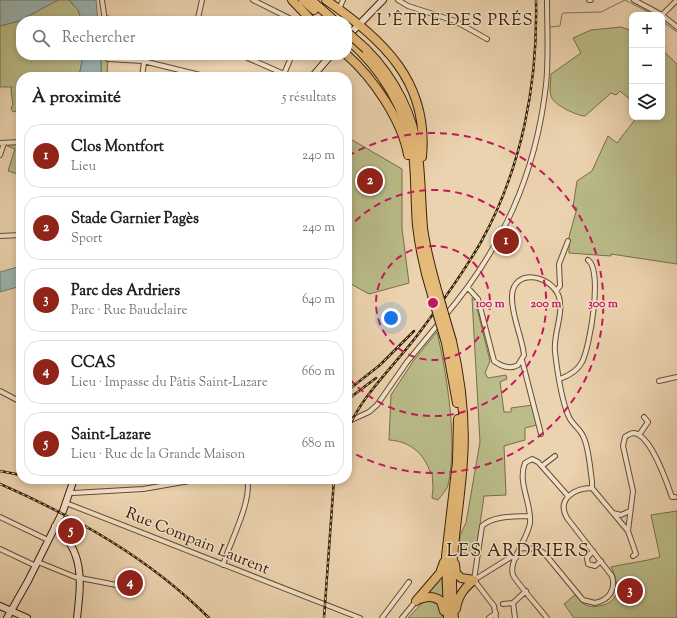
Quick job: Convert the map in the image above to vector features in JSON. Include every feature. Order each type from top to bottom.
[{"type":"highway","points":[[292,0],[307,16]]},
{"type":"highway","points":[[303,0],[321,16]]},
{"type":"highway","points":[[311,0],[329,16]]},
{"type":"highway","points":[[326,0],[347,16]]},
{"type":"highway","points":[[352,20],[389,52],[404,72],[415,95],[420,108],[422,128],[423,145],[420,178]]},
{"type":"highway","points":[[352,38],[388,75],[402,99],[416,138],[426,248],[435,294]]},
{"type":"highway","points":[[352,42],[364,51],[384,79],[406,125],[413,153],[420,249],[435,294],[462,392],[464,438],[461,484],[454,537],[452,591],[455,618]]},
{"type":"highway","points":[[352,60],[369,79],[383,98],[394,119],[408,152],[415,194]]},
{"type":"highway","points":[[447,618],[446,556],[457,462],[458,425],[456,393],[449,342]]},
{"type":"highway","points":[[454,537],[456,544],[456,573],[461,578],[474,580]]},
{"type":"highway","points":[[416,600],[440,573],[446,556]]},
{"type":"highway","points":[[455,618],[456,607],[460,594],[465,586],[474,580]]},
{"type":"highway","points":[[416,600],[426,596],[438,599],[443,605],[447,618]]},
{"type":"main road","points":[[352,32],[383,0]]},
{"type":"main road","points":[[316,72],[327,60]]},
{"type":"main road","points":[[7,618],[12,615],[37,564],[66,503],[72,484]]},
{"type":"main road","points":[[55,526],[72,544],[79,578],[77,618]]},
{"type":"main road","points":[[0,606],[12,615],[27,618]]},
{"type":"street","points":[[102,0],[105,16]]},
{"type":"street","points":[[198,16],[202,0]]},
{"type":"street","points":[[253,0],[285,16]]},
{"type":"street","points":[[339,9],[343,0]]},
{"type":"street","points":[[398,0],[408,6],[455,21],[487,39]]},
{"type":"street","points":[[352,420],[369,412],[384,396],[407,362],[468,288],[496,246],[505,227],[521,192],[539,123],[546,85],[548,56],[547,0]]},
{"type":"street","points":[[634,0],[656,12]]},
{"type":"street","points":[[665,12],[677,0]]},
{"type":"street","points":[[665,17],[677,27]]},
{"type":"street","points":[[135,60],[188,72]]},
{"type":"street","points":[[252,60],[279,72]]},
{"type":"street","points":[[285,72],[290,60]]},
{"type":"street","points":[[143,72],[144,61]]},
{"type":"street","points":[[0,156],[2,143],[16,142]]},
{"type":"street","points":[[0,236],[16,235]]},
{"type":"street","points":[[556,290],[560,286],[559,264],[568,241]]},
{"type":"street","points":[[560,379],[578,368],[586,351],[595,298],[593,266],[588,260]]},
{"type":"street","points":[[541,434],[522,360],[523,349],[512,300],[514,289],[521,280],[535,277],[544,279],[556,290],[560,304],[555,352],[567,413],[572,422],[584,436],[592,488],[628,531],[636,554],[633,556]]},
{"type":"street","points":[[468,288],[478,299],[494,361],[500,365],[515,367],[522,360]]},
{"type":"street","points":[[659,382],[677,377]]},
{"type":"street","points":[[0,391],[16,399]]},
{"type":"street","points":[[639,435],[648,422],[644,417]]},
{"type":"street","points":[[628,531],[633,491],[624,441],[625,437],[631,433],[639,435],[656,458],[664,474],[672,497],[675,497]]},
{"type":"street","points":[[542,466],[555,456]]},
{"type":"street","points":[[548,618],[513,574],[513,562],[528,532],[530,516],[525,491],[524,466],[532,459],[542,466],[568,496]]},
{"type":"street","points":[[70,492],[75,493],[143,489],[172,484]]},
{"type":"street","points":[[223,565],[237,531],[248,488],[248,484]]},
{"type":"street","points":[[521,548],[542,551],[584,600],[590,603],[605,599],[612,590],[612,576],[565,514],[564,504],[568,496],[575,490],[592,488]]},
{"type":"street","name":"Rue Compain Laurent","points":[[66,503],[320,604],[332,606],[360,618]]},
{"type":"street","points":[[613,513],[621,515],[631,511]]},
{"type":"street","points":[[496,618],[494,606],[474,580],[482,526],[488,521],[494,519],[530,516]]},
{"type":"street","points":[[0,517],[48,540]]},
{"type":"street","points":[[0,550],[79,578],[132,588]]},
{"type":"street","points":[[593,551],[586,558],[588,564],[595,566],[601,561]]},
{"type":"street","points":[[474,580],[511,557],[516,558]]},
{"type":"street","points":[[382,618],[409,582]]},
{"type":"street","points":[[503,604],[513,603],[526,591]]},
{"type":"street","points":[[402,618],[416,600]]},
{"type":"street","points":[[513,603],[515,618]]},
{"type":"street","points":[[489,618],[496,613]]},
{"type":"green space","points":[[58,0],[69,0],[78,10],[80,16],[28,16]]},
{"type":"green space","points":[[16,22],[16,60],[82,60],[80,72],[16,72],[16,111],[13,112],[11,108],[13,105],[12,87],[0,87],[0,26]]},
{"type":"green space","points":[[621,27],[629,30],[629,98],[620,91],[616,95],[611,93],[585,116],[571,112],[560,106],[552,99],[550,88],[551,74],[581,53],[573,38],[591,30]]},
{"type":"green space","points":[[665,53],[677,64],[677,264],[611,254],[611,256],[569,253],[569,237],[577,208],[573,207],[577,181],[592,171],[608,136],[617,143],[635,120],[665,120]]},
{"type":"green space","points":[[101,60],[108,60],[107,72],[101,72]]},
{"type":"green space","points":[[352,140],[402,169],[402,229],[409,283],[369,294],[352,285]]},
{"type":"green space","points":[[16,144],[16,173],[8,171],[15,149],[5,145]]},
{"type":"green space","points":[[472,298],[475,300],[490,361],[485,373],[488,378],[506,375],[507,379],[500,382],[504,412],[511,412],[511,408],[533,405],[537,425],[525,428],[525,440],[504,446],[506,495],[484,496],[476,553],[459,554],[460,535],[466,523],[480,442]]},
{"type":"green space","points":[[437,332],[448,388],[452,429],[451,468],[448,485],[438,500],[432,498],[432,472],[430,472],[420,454],[415,449],[403,443],[389,440],[391,395],[414,360]]},
{"type":"green space","points":[[677,511],[677,618],[574,618],[564,604],[575,595],[587,606],[594,607],[612,601],[617,591],[617,585],[611,567],[660,557],[651,515]]},
{"type":"green space","points":[[443,569],[442,585],[444,601],[426,594]]},
{"type":"green space","points":[[424,601],[430,601],[438,604],[442,610],[442,618],[408,618]]},
{"type":"water","points":[[0,0],[58,0],[28,16],[16,16],[16,22],[0,26]]},
{"type":"water","points":[[69,0],[96,0],[98,16],[80,16],[78,10]]},
{"type":"water","points":[[82,60],[101,60],[101,72],[80,72]]},
{"type":"water","points":[[16,267],[16,287],[0,292],[0,272]]},
{"type":"waterway","points":[[550,27],[560,26],[562,14],[564,13],[601,12],[625,0],[648,12]]},
{"type":"waterway","points":[[665,23],[677,32]]},
{"type":"railway","points":[[352,421],[362,403],[412,342],[453,287],[481,242],[495,214],[507,185],[525,124],[534,62],[536,0]]},
{"type":"railway","points":[[352,387],[380,365],[414,331]]},
{"type":"railway","points":[[352,396],[376,378]]},
{"type":"railway","points":[[0,471],[16,474]]},
{"type":"railway","points":[[0,484],[57,511],[111,541],[162,577],[186,596],[209,618]]},
{"type":"railway","points":[[324,618],[334,484]]},
{"type":"place","name":"Stade Garnier Pagès","points":[[370,181]]},
{"type":"place","name":"Clos Montfort","points":[[506,241]]},
{"type":"place","name":"Saint-Lazare","points":[[71,531]]},
{"type":"place","name":"CCAS","points":[[130,583]]},
{"type":"place","name":"Parc des Ardriers","points":[[630,591]]},
{"type":"district","name":"L'ÊTRE DES PRÉS","points":[[455,21]]},
{"type":"district","name":"LES ARDRIERS","points":[[518,552]]}]
